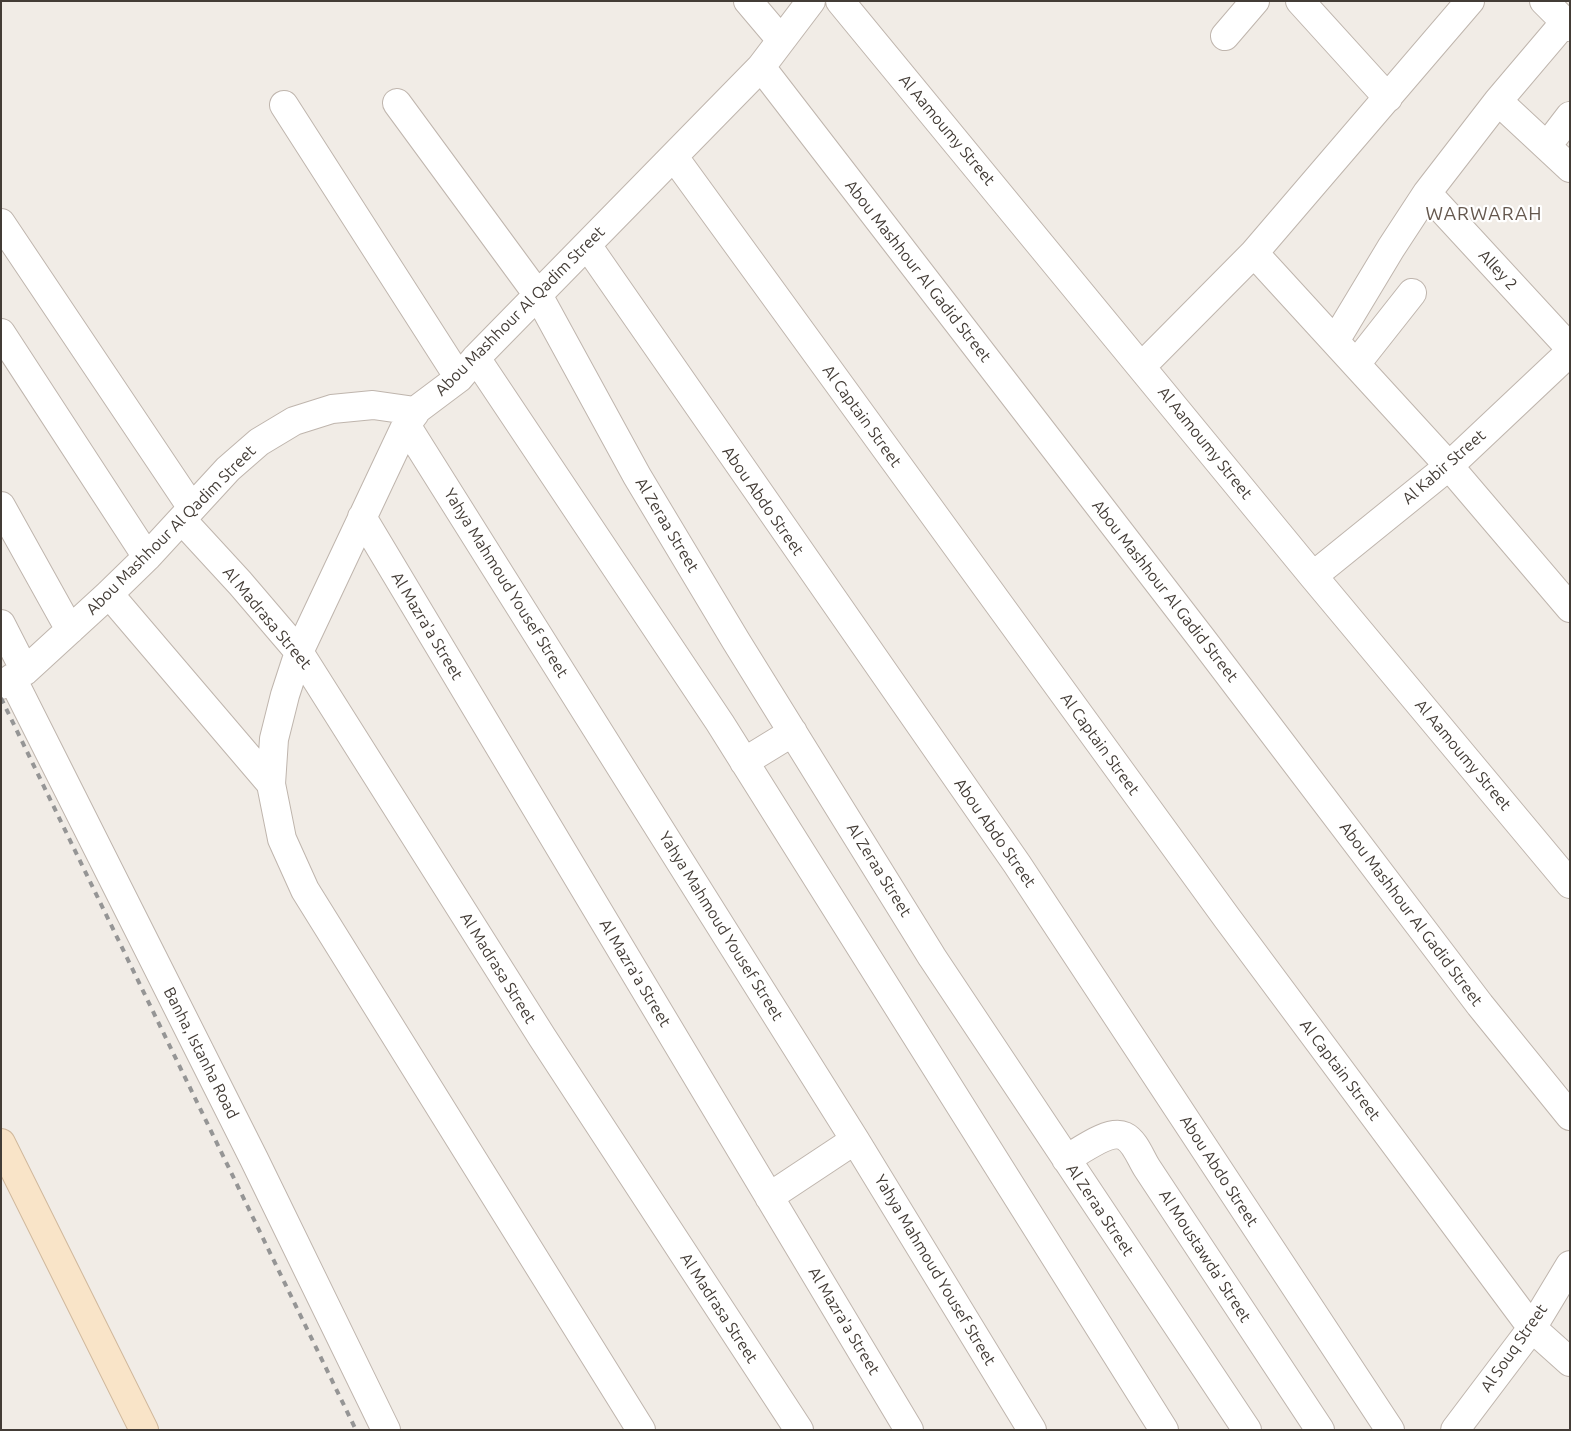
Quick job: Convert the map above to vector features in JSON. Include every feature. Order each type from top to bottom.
[{"type":"main road","points":[[1,1143],[144,1430]]},
{"type":"street","points":[[748,1],[782,40]]},
{"type":"street","name":"Abou Mashhour Al Qadim Street","points":[[13,678],[109,594],[228,469],[259,442],[294,421],[332,409],[373,405],[411,418],[467,368],[761,67],[811,1]]},
{"type":"street","name":"Al Aamoumy Street","points":[[840,1],[1313,576],[1570,884]]},
{"type":"street","points":[[1225,36],[1255,1]]},
{"type":"street","points":[[1300,1],[1388,98]]},
{"type":"street","points":[[1142,366],[1254,253],[1470,1]]},
{"type":"street","points":[[1335,341],[1391,248],[1427,193],[1498,101],[1567,25],[1544,1]]},
{"type":"street","name":"Abou Mashhour Al Gadid Street","points":[[761,67],[1196,631],[1480,1005],[1570,1116]]},
{"type":"street","points":[[1498,101],[1570,168]]},
{"type":"street","name":"Al Zeraa Street","points":[[397,103],[538,295],[637,476],[736,641],[932,957],[1247,1430]]},
{"type":"street","points":[[284,106],[467,368],[610,557],[744,762],[1164,1430]]},
{"type":"street","points":[[1547,146],[1570,116]]},
{"type":"street","name":"Al Captain Street","points":[[674,157],[1227,918],[1532,1328],[1570,1362]]},
{"type":"street","name":"Alley 2","points":[[1427,193],[1570,348]]},
{"type":"street","name":"Al Madrasa Street","points":[[1,223],[187,514],[299,652],[542,1037],[799,1430]]},
{"type":"street","name":"Abou Abdo Street","points":[[587,245],[1016,864],[1390,1430]]},
{"type":"street","points":[[1254,253],[1449,466],[1570,608]]},
{"type":"street","points":[[1356,364],[1412,293]]},
{"type":"street","points":[[1,333],[147,556]]},
{"type":"street","name":"Al Kabir Street","points":[[1313,576],[1449,466],[1570,352]]},
{"type":"street","points":[[411,418],[299,652],[285,695],[274,739],[271,784],[282,839],[305,890],[641,1430]]},
{"type":"street","name":"Yahya Mahmoud Yousef Street","points":[[411,418],[1032,1430]]},
{"type":"street","points":[[1,506],[70,630]]},
{"type":"street","name":"Al Mazra'a Street","points":[[362,517],[909,1430]]},
{"type":"street","points":[[109,594],[271,784]]},
{"type":"street","name":"Banha, Istanha Road","points":[[1,624],[13,678],[250,1150],[386,1430]]},
{"type":"street","points":[[744,762],[793,732]]},
{"type":"street","name":"Al Moustawda' Street","points":[[1066,1159],[1102,1138],[1116,1135],[1125,1136],[1132,1143],[1320,1430]]},
{"type":"street","points":[[769,1197],[855,1140]]},
{"type":"street","name":"Al Souq Street","points":[[1455,1430],[1532,1328],[1570,1265]]},
{"type":"railway","points":[[1,698],[356,1430]]},
{"type":"district","name":"WARWARAH","points":[[1484,214]]}]
